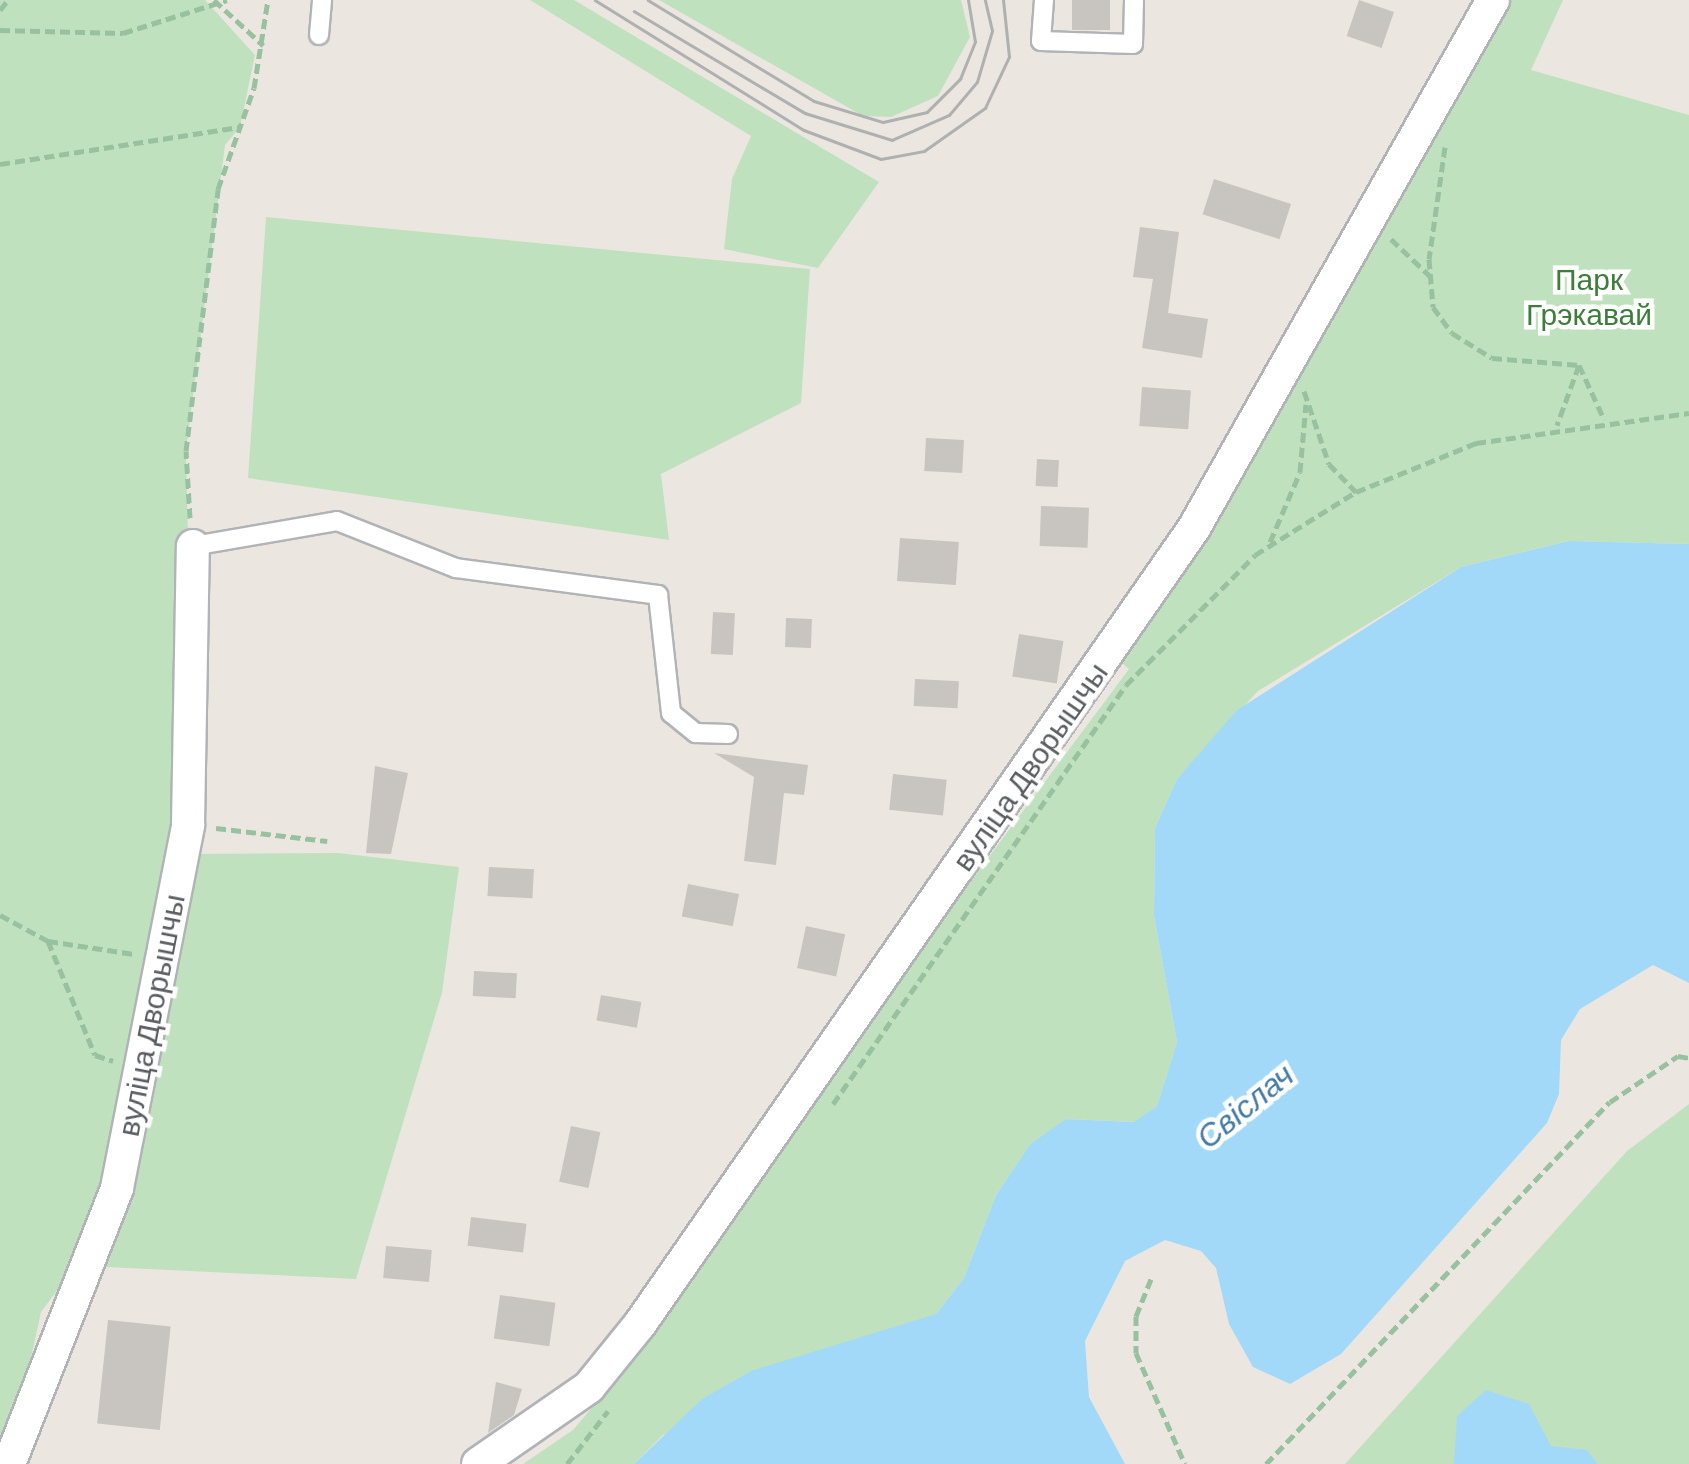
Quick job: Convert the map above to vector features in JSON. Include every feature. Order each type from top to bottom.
[{"type":"street","name":"вуліца Дворышчы","points":[[478,1464],[589,1388],[640,1324],[1194,528],[1367,216],[1493,0]]},
{"type":"street","name":"вуліца Дворышчы","points":[[10,1464],[116,1188],[188,825],[192,546]]},
{"type":"lane","points":[[319,35],[322,0]]},
{"type":"lane","points":[[1044,0],[1041,41],[1133,44],[1134,0]]},
{"type":"lane","points":[[192,546],[337,521],[456,568],[658,595],[672,713],[696,733],[728,734]]},
{"type":"path","points":[[0,10],[8,0]]},
{"type":"path","points":[[0,30],[123,33],[227,0]]},
{"type":"path","points":[[192,546],[186,451],[218,189],[264,45],[268,0]]},
{"type":"path","points":[[216,2],[264,45]]},
{"type":"path","points":[[0,164],[240,127]]},
{"type":"path","points":[[1447,136],[1430,277],[1433,306],[1474,349],[1522,366],[1579,365]]},
{"type":"path","points":[[1367,216],[1430,277]]},
{"type":"path","points":[[1294,349],[1306,402],[1329,464],[1356,492]]},
{"type":"path","points":[[1579,365],[1604,419]]},
{"type":"path","points":[[1556,426],[1579,365]]},
{"type":"path","points":[[1268,546],[1300,472],[1306,402]]},
{"type":"path","points":[[820,1121],[1126,685],[1196,606],[1268,546],[1356,492],[1476,443],[1604,419],[1689,414]]},
{"type":"path","points":[[188,825],[328,841]]},
{"type":"path","points":[[0,915],[48,941],[159,958]]},
{"type":"path","points":[[48,941],[95,1055],[138,1069]]},
{"type":"path","points":[[1266,1464],[1610,1102],[1678,1056],[1689,1058]]},
{"type":"path","points":[[1151,1279],[1136,1316],[1136,1353],[1186,1464]]},
{"type":"path","points":[[567,1464],[614,1404]]},
{"type":"green space","points":[[0,0],[205,0],[255,55],[240,127],[225,145],[186,451],[195,854],[338,853],[459,867],[442,993],[356,1279],[86,1266],[89,1248],[41,1312],[8,1464],[0,1464]]},
{"type":"green space","points":[[530,0],[574,0],[879,182],[818,268],[724,249],[732,179],[751,136]]},
{"type":"green space","points":[[659,0],[961,0],[970,37],[938,96],[891,117],[863,116]]},
{"type":"green space","name":"Парк Грэкавай","points":[[1500,0],[1563,0],[1531,70],[1689,115],[1689,544],[1569,541],[1461,567],[1258,691],[1177,779],[1155,828],[1154,916],[1177,1042],[1157,1106],[1135,1122],[1067,1119],[1030,1144],[996,1195],[964,1278],[936,1314],[663,1435],[634,1464],[523,1464],[573,1430],[625,1369],[783,1133],[1129,669],[1115,657]]},
{"type":"green space","points":[[266,217],[810,269],[801,403],[661,474],[669,540],[248,478]]},
{"type":"green space","points":[[1689,1104],[1689,1464],[1345,1464],[1627,1151]]},
{"type":"water","name":"Свіслач","points":[[1569,541],[1689,544],[1689,983],[1653,965],[1580,1009],[1561,1040],[1559,1094],[1547,1123],[1341,1354],[1290,1384],[1253,1367],[1229,1324],[1216,1268],[1201,1251],[1165,1240],[1125,1261],[1085,1341],[1089,1397],[1125,1464],[634,1464],[702,1399],[751,1371],[936,1314],[964,1278],[996,1195],[1030,1144],[1066,1119],[1134,1122],[1157,1106],[1177,1042],[1154,916],[1155,828],[1177,779],[1237,710],[1461,567]]},
{"type":"water","points":[[1486,1390],[1529,1404],[1551,1446],[1587,1450],[1598,1464],[1454,1464],[1457,1416]]},
{"type":"building","points":[[1072,0],[1110,0],[1110,30],[1072,30]]},
{"type":"building","points":[[1359,0],[1394,12],[1382,48],[1347,36]]},
{"type":"building","points":[[1214,179],[1291,204],[1280,239],[1203,214]]},
{"type":"building","points":[[1140,227],[1179,232],[1168,313],[1208,319],[1202,358],[1142,348],[1153,279],[1133,277]]},
{"type":"building","points":[[1142,387],[1191,390],[1188,429],[1139,426]]},
{"type":"building","points":[[926,438],[964,440],[962,473],[924,471]]},
{"type":"building","points":[[1037,459],[1059,460],[1058,487],[1036,486]]},
{"type":"building","points":[[1041,506],[1089,508],[1088,548],[1040,546]]},
{"type":"building","points":[[900,538],[959,542],[956,585],[897,581]]},
{"type":"building","points":[[713,612],[735,613],[733,655],[711,654]]},
{"type":"building","points":[[786,618],[812,619],[811,648],[785,647]]},
{"type":"building","points":[[1019,634],[1063,641],[1057,684],[1012,676]]},
{"type":"building","points":[[915,679],[959,681],[958,708],[914,706]]},
{"type":"building","points":[[714,753],[808,765],[804,795],[784,793],[776,865],[744,861],[754,777]]},
{"type":"building","points":[[375,766],[408,773],[391,854],[366,853]]},
{"type":"building","points":[[893,774],[947,780],[943,815],[889,810]]},
{"type":"building","points":[[489,867],[534,869],[532,898],[487,896]]},
{"type":"building","points":[[688,884],[739,894],[733,926],[682,916]]},
{"type":"building","points":[[806,926],[845,934],[836,976],[797,968]]},
{"type":"building","points":[[474,971],[517,973],[516,998],[473,996]]},
{"type":"building","points":[[601,995],[641,1002],[637,1028],[596,1021]]},
{"type":"building","points":[[571,1126],[600,1132],[588,1188],[559,1182]]},
{"type":"building","points":[[471,1217],[527,1224],[523,1253],[467,1246]]},
{"type":"building","points":[[386,1246],[432,1250],[429,1282],[383,1278]]},
{"type":"building","points":[[500,1295],[555,1303],[549,1346],[494,1339]]},
{"type":"building","points":[[108,1320],[171,1327],[160,1430],[97,1423]]},
{"type":"building","points":[[496,1382],[522,1389],[514,1415],[488,1433]]},
{"type":"tram line","points":[[595,0],[804,130],[881,159],[924,151],[985,108],[1009,57],[1003,0]]},
{"type":"tram line","points":[[648,0],[814,101],[883,122],[927,112],[960,79],[975,42],[968,0]]},
{"type":"tram line","points":[[634,11],[805,113],[892,140],[949,115],[977,82],[992,31],[985,0]]}]
